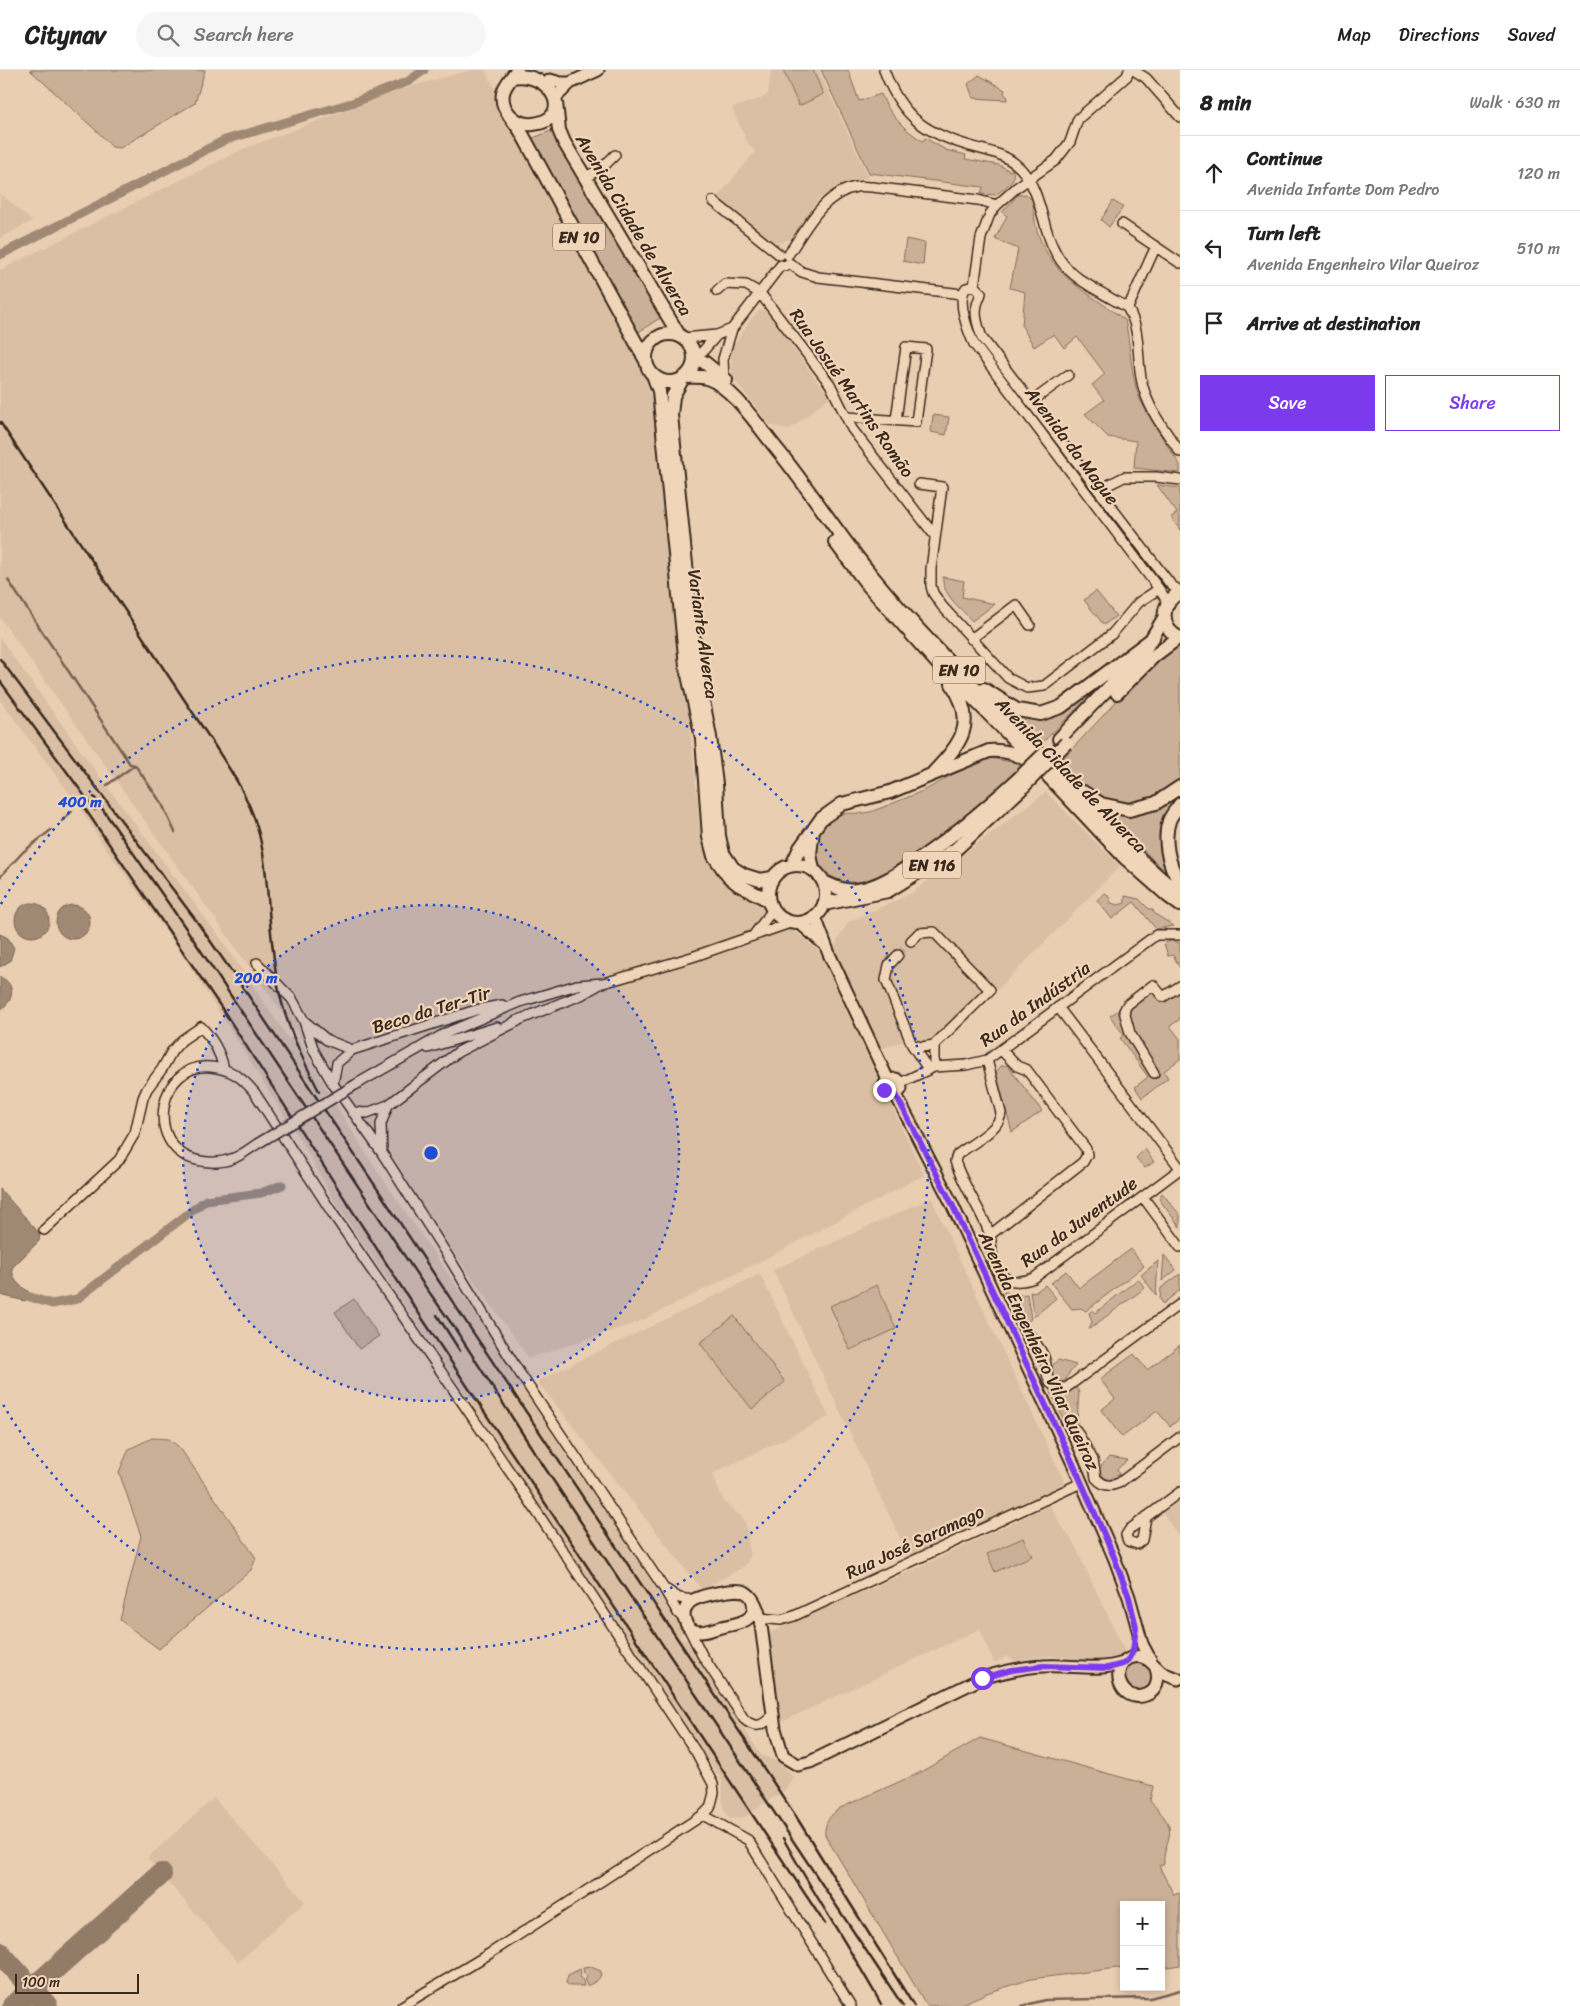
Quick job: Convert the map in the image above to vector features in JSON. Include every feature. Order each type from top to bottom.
[{"type":"main road","points":[[546,75],[561,83],[570,83],[598,70]]},
{"type":"main road","name":"EN 10","points":[[556,100],[553,85],[546,75],[528,71],[514,74],[503,93],[504,104],[509,115],[520,130],[653,375],[668,382],[684,378]]},
{"type":"main road","points":[[509,115],[524,124],[536,124],[551,114],[556,100],[570,83]]},
{"type":"main road","name":"Avenida Cidade de Alverca","points":[[556,100],[561,136],[682,336]]},
{"type":"main road","points":[[646,361],[647,350],[653,340],[662,334],[682,336]]},
{"type":"main road","name":"EN 10","points":[[682,336],[692,346],[695,357]]},
{"type":"main road","points":[[684,378],[690,371],[695,357]]},
{"type":"main road","name":"Avenida Cidade de Alverca","points":[[695,357],[724,378],[733,388],[737,399]]},
{"type":"main road","name":"Variante Alverca","points":[[653,375],[659,391],[686,666],[702,738],[708,837],[714,856],[728,876],[770,905]]},
{"type":"main road","name":"Avenida Cidade de Alverca","points":[[684,378],[700,376],[709,379],[720,384],[737,399],[796,474],[873,578],[1060,782],[1124,857],[1180,905]]},
{"type":"main road","name":"Variante Alverca","points":[[684,378],[673,396],[671,415],[696,664],[710,737],[716,784],[719,836],[723,853],[733,868],[744,875],[760,880],[772,878]]},
{"type":"main road","name":"Avenida Cidade de Alverca","points":[[759,428],[826,531],[860,575],[946,673],[1132,852],[1180,894]]},
{"type":"main road","points":[[1179,638],[1169,630],[1165,611],[1170,599],[1180,592]]},
{"type":"main road","name":"EN 116","points":[[824,904],[888,891],[956,849],[1062,741],[1121,676],[1153,638],[1165,611]]},
{"type":"main road","points":[[965,677],[1017,710],[1041,714],[1061,707],[1153,638]]},
{"type":"main road","name":"EN 116","points":[[1062,741],[1154,656],[1179,638]]},
{"type":"main road","points":[[928,777],[956,749],[965,721],[960,696],[946,673]]},
{"type":"main road","points":[[792,865],[800,848],[821,819],[842,804],[890,792],[989,751],[1002,750],[1028,760],[1060,782],[1101,804],[1129,810],[1156,804],[1180,787]]},
{"type":"main road","name":"EN 116","points":[[813,870],[824,882],[843,890],[854,891],[868,888],[888,879],[973,820],[1019,785]]},
{"type":"main road","points":[[1180,804],[1169,820],[1166,846],[1176,877],[1180,882]]},
{"type":"main road","points":[[813,830],[810,854],[813,870]]},
{"type":"main road","points":[[813,870],[806,866],[792,865],[784,868],[772,878],[769,885],[770,905],[777,916],[795,923],[815,917],[824,904],[826,892],[824,882]]},
{"type":"main road","name":"Avenida Engenheiro Vilar Queiroz","points":[[815,917],[824,944],[888,1080],[884,1087],[886,1093],[891,1096],[896,1095],[951,1202],[1082,1483],[1129,1597],[1142,1644],[1153,1664]]},
{"type":"main road","name":"Avenida Engenheiro Vilar Queiroz","points":[[795,923],[824,944]]},
{"type":"main road","points":[[888,1080],[896,1079],[900,1083],[902,1089],[896,1095]]},
{"type":"main road","points":[[760,1618],[701,1632],[694,1630],[685,1621],[686,1608],[693,1600],[737,1590],[744,1591],[752,1599],[760,1618],[775,1728],[783,1756],[798,1766],[810,1762],[982,1678],[1012,1670],[1043,1666],[1108,1668],[1140,1657],[1153,1664],[1162,1672],[1179,1679]]},
{"type":"main road","points":[[741,1623],[748,1620],[752,1614],[754,1606],[752,1599]]},
{"type":"main road","name":"Avenida Engenheiro Vilar Queiroz","points":[[1126,1662],[1134,1645],[1136,1627]]},
{"type":"main road","points":[[1126,1662],[1120,1668],[1118,1680],[1127,1694],[1138,1697],[1150,1694],[1154,1689],[1158,1678],[1153,1664]]},
{"type":"main road","points":[[1154,1689],[1179,1679]]},
{"type":"street","points":[[884,70],[894,96],[928,130],[959,144],[1002,155],[1015,163],[1030,180],[1047,232],[1060,261],[1076,278],[1128,308]]},
{"type":"street","points":[[713,201],[802,272],[818,277],[963,297],[970,305],[977,303],[980,297],[980,293],[974,286],[981,238],[990,214],[997,204],[1016,188],[1056,160],[1070,142],[1078,119],[1127,76],[1131,70],[1146,78],[1180,117]]},
{"type":"street","points":[[585,177],[601,169],[615,155]]},
{"type":"street","points":[[724,378],[722,359],[732,329],[822,206],[835,196],[856,187],[881,188],[997,204]]},
{"type":"street","points":[[1122,224],[1180,263]]},
{"type":"street","points":[[1156,246],[1128,308],[1134,327],[1143,390],[1162,426],[1180,452]]},
{"type":"street","points":[[717,291],[725,284],[732,284],[746,285],[760,293]]},
{"type":"street","points":[[963,297],[966,288],[974,286]]},
{"type":"street","name":"Rua Josué Martins Romão","points":[[760,293],[830,384],[852,429],[935,536]]},
{"type":"street","name":"Avenida da Mague","points":[[963,297],[964,317],[974,344],[1159,589],[1165,598],[1165,611]]},
{"type":"street","name":"Avenida da Mague","points":[[977,303],[976,316],[982,338],[1170,585],[1180,592]]},
{"type":"street","points":[[682,336],[717,335],[732,329]]},
{"type":"street","points":[[695,357],[717,335]]},
{"type":"street","points":[[847,416],[916,422],[926,349],[906,347],[896,420]]},
{"type":"street","points":[[1031,402],[1068,375]]},
{"type":"street","points":[[1098,490],[1124,477],[1156,477],[1180,480]]},
{"type":"street","points":[[920,484],[942,487],[930,579],[933,593],[971,639],[1008,678],[1027,688],[1044,686],[1112,634],[1139,602],[1159,589]]},
{"type":"street","points":[[971,639],[1016,605],[1030,625]]},
{"type":"street","points":[[753,936],[770,905]]},
{"type":"street","points":[[402,2006],[489,1954],[704,1816],[710,1808],[714,1793],[713,1784],[696,1752],[523,1491],[333,1214],[255,1093],[240,1076],[224,1069],[199,1066],[183,1074],[168,1092],[162,1110],[163,1121],[169,1141],[180,1154],[211,1162],[234,1158],[257,1144],[355,1085],[416,1052],[446,1033],[520,1002],[577,985],[603,983],[692,957],[795,923]]},
{"type":"street","points":[[911,941],[919,933],[934,932],[990,990],[934,1045],[922,1047],[912,1045]]},
{"type":"street","name":"Rua da Indústria","points":[[900,1083],[931,1068],[966,1065],[987,1060],[1002,1051],[1156,935],[1180,935]]},
{"type":"street","points":[[898,955],[889,965],[886,980],[912,1045],[931,1068]]},
{"type":"street","points":[[256,963],[292,999],[304,1021],[314,1051],[333,1084],[382,1153],[452,1261],[517,1369],[663,1587],[678,1613],[685,1621],[702,1655],[744,1719],[753,1725],[761,1725],[766,1723],[773,1714]]},
{"type":"street","points":[[352,1112],[367,1113],[388,1105],[458,1052],[518,1021],[581,995],[603,983]]},
{"type":"street","points":[[1154,1073],[1130,1033],[1124,1018],[1124,1010],[1127,1005],[1153,985],[1163,997],[1180,986]]},
{"type":"street","name":"Beco da Ter-Tir","points":[[352,1050],[476,1010],[520,1002]]},
{"type":"street","points":[[1058,1007],[1180,1169]]},
{"type":"street","points":[[304,1021],[327,1040],[352,1050],[337,1063],[333,1084]]},
{"type":"street","points":[[416,1052],[518,1021]]},
{"type":"street","points":[[44,1230],[119,1160],[135,1133],[147,1089],[162,1069],[172,1051],[182,1040],[201,1026],[212,1038],[224,1069]]},
{"type":"street","points":[[931,1068],[934,1045]]},
{"type":"street","points":[[990,1235],[1083,1162],[1087,1155],[1086,1149],[1028,1070],[1017,1066],[1002,1051]]},
{"type":"street","name":"Rua da Juventude","points":[[987,1060],[1001,1114],[1000,1120],[996,1126],[956,1155],[955,1162],[990,1235],[994,1263],[1000,1274],[1013,1281],[1027,1281],[1041,1274],[1180,1169]]},
{"type":"street","points":[[382,1153],[381,1124],[388,1105]]},
{"type":"street","points":[[1143,1197],[1180,1247]]},
{"type":"street","points":[[1028,1333],[1045,1360],[1046,1376],[1052,1384],[1066,1388],[1180,1304]]},
{"type":"street","points":[[1076,1430],[1093,1460],[1096,1478],[1104,1485],[1119,1483],[1180,1436]]},
{"type":"street","name":"Rua José Saramago","points":[[760,1618],[781,1620],[794,1616],[1082,1483]]},
{"type":"street","points":[[1146,1517],[1180,1492]]},
{"type":"street","points":[[663,1587],[679,1598],[693,1600]]},
{"type":"street","points":[[704,1816],[748,1840],[851,2006]]},
{"type":"shaded area","points":[[30,70],[205,70],[195,103],[120,148],[112,147]]},
{"type":"shaded area","points":[[471,70],[485,70],[638,350],[657,418],[701,833],[716,866],[818,950],[924,1175],[767,1258],[639,1322],[529,1358],[0,618],[0,270],[243,149],[405,88]]},
{"type":"shaded area","points":[[771,70],[818,70],[869,178],[851,181],[819,199],[790,239],[780,243],[768,240],[717,198],[755,152],[747,142],[732,108],[762,98],[768,94]]},
{"type":"shaded area","points":[[783,70],[813,70],[823,94],[799,106]]},
{"type":"shaded area","points":[[821,70],[848,70],[859,101],[881,94],[893,115],[903,127],[916,137],[923,141],[925,138],[946,150],[966,155],[965,159],[999,165],[1010,171],[1012,169],[1012,181],[996,195],[981,194],[983,187],[869,173]]},
{"type":"shaded area","points":[[979,75],[1005,90],[1004,94],[1008,97],[1007,100],[973,98],[968,84]]},
{"type":"shaded area","points":[[553,130],[663,316],[637,333],[531,139]]},
{"type":"shaded area","points":[[0,193],[32,221],[0,238]]},
{"type":"shaded area","points":[[1026,194],[1033,201],[1037,231],[1052,261],[1074,283],[1125,320],[1132,370],[1140,399],[1153,424],[1180,465],[1180,473],[1134,468],[1136,441],[1108,437],[1085,414],[1104,400],[1092,385],[1105,374],[1077,337],[1064,348],[1054,334],[1034,347],[1022,326],[1025,292],[1010,288],[1018,249],[995,239],[1007,216],[1002,212],[1018,195]]},
{"type":"shaded area","points":[[1113,201],[1123,207],[1109,227],[1101,220]]},
{"type":"shaded area","points":[[906,239],[925,243],[923,265],[903,261]]},
{"type":"shaded area","points":[[762,310],[767,312],[817,381],[831,396],[789,430],[770,425],[732,377],[731,350],[751,319]]},
{"type":"shaded area","points":[[933,415],[949,417],[946,435],[931,432]]},
{"type":"shaded area","points":[[1157,485],[1180,488],[1180,530],[1171,517],[1177,513]]},
{"type":"shaded area","points":[[943,577],[964,581],[962,597],[995,604],[972,621],[953,601],[945,589]]},
{"type":"shaded area","points":[[1096,591],[1116,616],[1104,625],[1084,600]]},
{"type":"shaded area","points":[[0,638],[83,754],[221,939],[288,1038],[298,1038],[342,1115],[376,1169],[499,1348],[686,1631],[679,1636],[684,1640],[686,1639],[761,1755],[781,1763],[793,1777],[785,1790],[744,1817],[730,1819],[723,1808],[722,1781],[672,1705],[669,1705],[512,1464],[337,1205],[305,1148],[184,957],[102,843],[78,805],[0,700]]},
{"type":"shaded area","points":[[1180,645],[1180,778],[1159,796],[1132,806],[1105,800],[1089,791],[1060,762],[1150,665],[1167,651]]},
{"type":"shaded area","points":[[1111,675],[1042,743],[1009,711],[1042,717]]},
{"type":"shaded area","points":[[990,758],[1023,764],[966,820],[899,867],[867,881],[846,882],[826,872],[820,864],[816,855],[816,845],[820,834],[827,823],[833,818],[838,815],[873,811],[922,791],[966,767]]},
{"type":"shaded area","points":[[1046,792],[1120,866],[937,1051],[907,1040],[877,1050],[833,949],[848,922],[910,894]]},
{"type":"shaded area","points":[[1175,802],[1166,821],[1161,841],[1163,858],[1168,874],[1102,810],[1125,816],[1138,815]]},
{"type":"shaded area","points":[[1105,893],[1108,895],[1111,903],[1118,905],[1125,903],[1125,896],[1139,899],[1149,909],[1152,909],[1155,914],[1174,926],[1156,929],[1134,902],[1112,919],[1097,900]]},
{"type":"shaded area","points":[[32,903],[44,908],[49,920],[44,932],[32,937],[20,932],[15,920],[20,908]]},
{"type":"shaded area","points":[[73,905],[85,910],[90,922],[85,934],[73,939],[61,934],[56,922],[61,910]]},
{"type":"shaded area","points":[[0,934],[8,938],[14,948],[10,961],[0,967]]},
{"type":"shaded area","points":[[1171,941],[1180,943],[1180,968],[1173,955],[1168,956],[1164,943]]},
{"type":"shaded area","points":[[0,977],[9,984],[12,993],[9,1002],[0,1009]]},
{"type":"shaded area","points":[[1180,980],[1180,1019],[1170,1026],[1180,1039],[1180,1059],[1164,1071],[1168,1078],[1142,1098],[1135,1087],[1148,1077],[1120,1038],[1124,1035],[1110,1016],[1153,985],[1157,996]]},
{"type":"shaded area","points":[[1007,1065],[1042,1111],[1012,1132],[996,1072],[1001,1066]]},
{"type":"shaded area","points":[[1145,1149],[1154,1162],[1145,1168],[1136,1158]]},
{"type":"shaded area","points":[[0,1189],[40,1234],[39,1241],[12,1268],[17,1282],[28,1291],[25,1301],[0,1295]]},
{"type":"shaded area","points":[[1162,1193],[1180,1215],[1180,1227],[1159,1199]]},
{"type":"shaded area","points":[[931,1198],[1065,1483],[909,1557],[773,1270]]},
{"type":"shaded area","points":[[1131,1249],[1144,1266],[1086,1311],[1081,1308],[1072,1309],[1051,1283],[1066,1271],[1079,1288]]},
{"type":"shaded area","points":[[1164,1255],[1176,1270],[1162,1281]]},
{"type":"shaded area","points":[[1158,1261],[1156,1295],[1141,1275]]},
{"type":"shaded area","points":[[760,1274],[829,1417],[712,1474],[724,1502],[744,1519],[750,1557],[745,1566],[702,1590],[537,1381]]},
{"type":"shaded area","points":[[1180,1274],[1180,1290],[1163,1304],[1160,1299],[1161,1288]]},
{"type":"shaded area","points":[[1138,1279],[1145,1288],[1089,1329],[1092,1322],[1089,1313],[1093,1310],[1095,1313]]},
{"type":"shaded area","points":[[877,1285],[896,1329],[850,1350],[830,1306]]},
{"type":"shaded area","points":[[1045,1285],[1056,1298],[1034,1317],[1030,1292],[1037,1291]]},
{"type":"shaded area","points":[[1003,1291],[1015,1295],[1027,1294],[1031,1319],[1020,1327]]},
{"type":"shaded area","points":[[354,1299],[379,1336],[359,1349],[335,1312]]},
{"type":"shaded area","points":[[734,1316],[785,1382],[752,1409],[700,1343]]},
{"type":"shaded area","points":[[1180,1345],[1180,1419],[1170,1426],[1157,1411],[1122,1437],[1101,1410],[1115,1399],[1100,1379],[1134,1354],[1147,1370]]},
{"type":"shaded area","points":[[1058,1360],[1076,1365],[1066,1380],[1059,1383],[1052,1377],[1053,1365]]},
{"type":"shaded area","points":[[1075,1386],[1079,1392],[1077,1423],[1076,1426],[1070,1429],[1067,1427],[1050,1390]]},
{"type":"shaded area","points":[[152,1438],[169,1439],[180,1448],[256,1558],[251,1570],[159,1649],[120,1620],[141,1536],[119,1472],[129,1449]]},
{"type":"shaded area","points":[[1109,1457],[1128,1460],[1117,1469],[1120,1474],[1109,1480],[1104,1478],[1099,1469]]},
{"type":"shaded area","points":[[1180,1501],[1180,1539],[1163,1513]]},
{"type":"shaded area","points":[[1050,1505],[1073,1542],[1125,1652],[1111,1662],[1048,1656],[1015,1661],[1008,1656],[994,1663],[980,1629],[779,1723],[767,1634],[922,1566]]},
{"type":"shaded area","points":[[1023,1538],[1032,1556],[995,1572],[987,1554]]},
{"type":"shaded area","points":[[1138,1663],[1148,1667],[1152,1677],[1148,1687],[1138,1691],[1128,1687],[1124,1677],[1128,1667]]},
{"type":"shaded area","points":[[980,1738],[1153,1786],[1150,1801],[1166,1820],[1170,1831],[1164,1854],[1164,1864],[1159,1866],[1174,1895],[1179,1893],[1180,1895],[1180,1965],[1165,1967],[1165,1901],[1120,1901],[1120,1969],[1031,1979],[987,1993],[957,2006],[927,2006],[825,1835],[827,1823],[833,1813],[840,1808],[919,1773]]},
{"type":"shaded area","points":[[214,1798],[305,1902],[238,1962],[147,1858]]},
{"type":"shaded area","points":[[591,1967],[601,1971],[601,1974],[597,1981],[587,1986],[585,1980],[587,1977],[584,1974],[583,1968]]},
{"type":"shaded area","points":[[580,1969],[581,1974],[579,1977],[583,1980],[584,1986],[570,1986],[566,1983],[568,1975]]},
{"type":"waterway","points":[[0,255],[225,140],[355,102],[409,81],[424,70]]},
{"type":"waterway","points":[[8,580],[130,764],[135,765],[162,804],[175,832]]},
{"type":"waterway","points":[[107,785],[135,765]]},
{"type":"waterway","points":[[62,821],[72,811]]},
{"type":"waterway","points":[[0,877],[23,852],[51,830]]},
{"type":"waterway","points":[[27,1296],[52,1304],[77,1299],[206,1200],[261,1193],[282,1185]]},
{"type":"waterway","points":[[1022,2006],[1045,2000],[1150,1998],[1180,1990]]},
{"type":"taxiway","points":[[13,2006],[161,1874]]},
{"type":"taxiway","points":[[0,1953],[47,2006]]},
{"type":"tunnel","points":[[898,955],[911,941]]},
{"type":"railway","points":[[0,422],[211,740],[249,804],[257,827],[263,854],[280,996],[294,1038],[319,1091]]},
{"type":"railway","points":[[0,659],[195,919],[248,995],[797,1818],[914,2006]]},
{"type":"railway","points":[[0,681],[95,810]]},
{"type":"railway","points":[[94,797],[185,927],[454,1327],[535,1453],[903,2006]]},
{"type":"railway","points":[[83,806],[223,1010],[406,1294],[825,1924]]},
{"type":"railway","points":[[437,1315],[460,1351]]},
{"type":"railway","points":[[783,1838],[881,2004]]},
{"type":"route","points":[[884,1090],[888,1095],[896,1095],[951,1202],[1076,1470],[1114,1557],[1134,1612],[1136,1627],[1133,1651],[1128,1660],[1123,1664],[1108,1668],[1043,1666],[1012,1670],[982,1678]]}]
